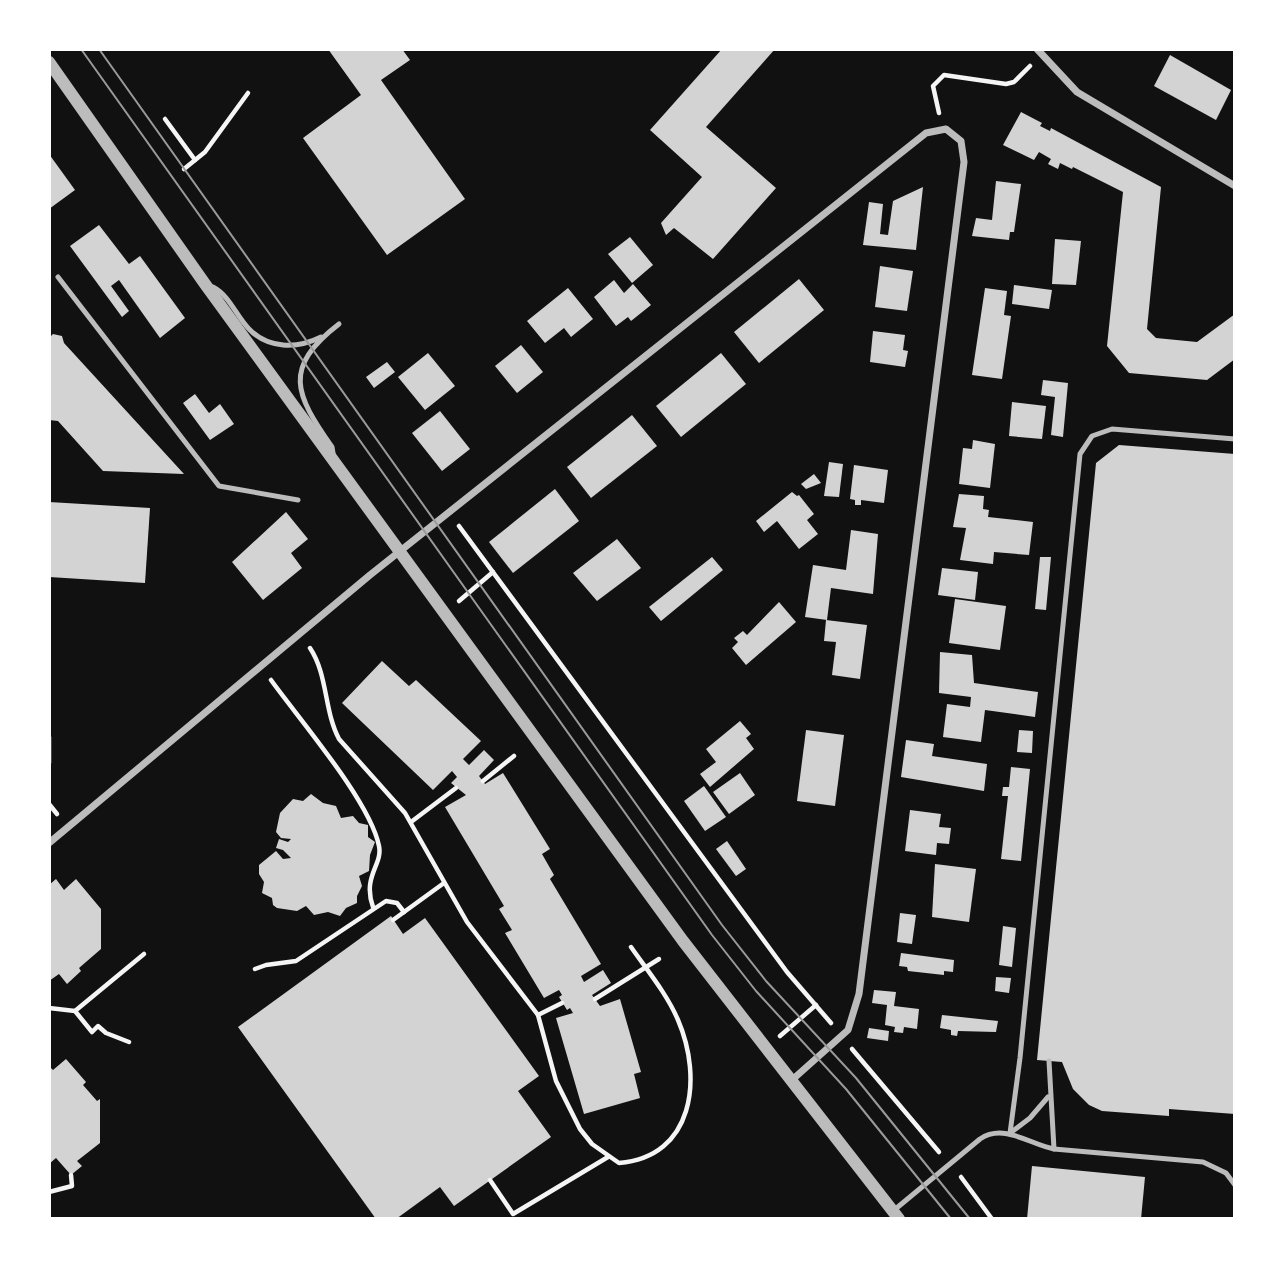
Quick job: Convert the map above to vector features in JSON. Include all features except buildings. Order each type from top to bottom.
[{"type":"street","points":[[1037,49],[1077,92],[1235,186]]},
{"type":"street","points":[[49,62],[205,284],[682,941],[896,1215]]},
{"type":"street","points":[[49,843],[300,632],[926,133],[939,128],[951,131],[961,141],[964,162],[855,1012],[841,1037],[792,1080]]},
{"type":"lane","points":[[58,277],[219,486],[298,500]]},
{"type":"lane","points":[[205,284],[220,291],[248,329],[274,344],[308,344],[340,324]]},
{"type":"lane","points":[[327,334],[304,362],[299,379],[299,393],[306,409],[332,447],[335,462]]},
{"type":"lane","points":[[1010,1133],[1020,1058],[1080,454],[1092,436],[1112,429],[1235,439]]},
{"type":"lane","points":[[1049,1061],[1048,1096],[1054,1149]]},
{"type":"lane","points":[[896,1215],[950,1164],[985,1136],[1010,1133],[1030,1118],[1048,1096]]},
{"type":"lane","points":[[1010,1133],[1036,1146],[1054,1149],[1203,1162],[1226,1173],[1235,1185]]},
{"type":"path","points":[[939,108],[933,86],[944,75],[1006,84],[1018,79],[1032,64]]},
{"type":"path","points":[[184,169],[205,152],[248,93]]},
{"type":"path","points":[[165,119],[195,160]]},
{"type":"path","points":[[457,508],[460,529],[787,972],[950,1164],[992,1219]]},
{"type":"path","points":[[444,613],[493,572]]},
{"type":"path","points":[[300,632],[315,655],[333,728],[339,739],[411,822],[467,922],[538,1015],[567,1106],[580,1129],[608,1157],[619,1163],[636,1161],[661,1151],[677,1135],[689,1089],[684,1037],[669,1002],[631,947]]},
{"type":"path","points":[[260,666],[362,808],[379,847],[367,892],[373,907]]},
{"type":"path","points":[[49,737],[49,763]]},
{"type":"path","points":[[483,781],[514,756]]},
{"type":"path","points":[[411,822],[456,788]]},
{"type":"path","points":[[393,920],[444,883]]},
{"type":"path","points":[[255,969],[266,964],[296,961],[373,907],[392,902],[404,912]]},
{"type":"path","points":[[75,1011],[144,954]]},
{"type":"path","points":[[595,999],[659,959]]},
{"type":"path","points":[[538,1015],[562,1003]]},
{"type":"path","points":[[766,1048],[816,1004]]},
{"type":"path","points":[[49,1008],[75,1011],[92,1032],[99,1026],[106,1033],[129,1042]]},
{"type":"path","points":[[490,1181],[513,1213],[608,1157]]},
{"type":"path","points":[[49,1192],[72,1186],[71,1175]]},
{"type":"tram line","points":[[81,49],[712,935],[756,991],[846,1089],[951,1219]]},
{"type":"tram line","points":[[99,49],[722,925],[766,981],[856,1078],[970,1219]]}]
